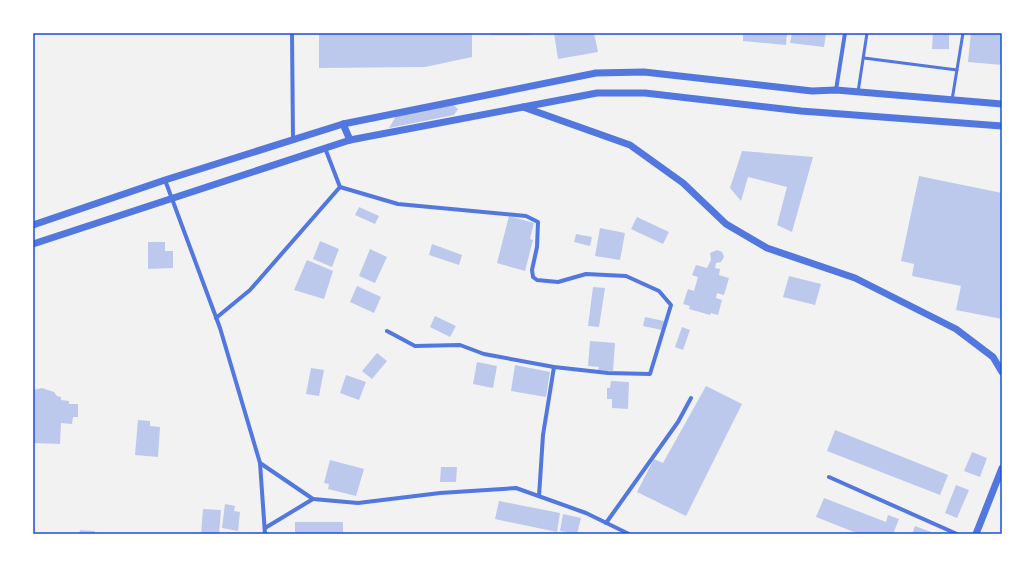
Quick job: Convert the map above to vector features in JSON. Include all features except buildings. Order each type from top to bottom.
[{"type":"street","points":[[292,33],[294,139]]},
{"type":"street","points":[[836,90],[845,33]]},
{"type":"street","points":[[33,225],[165,180],[343,124],[596,73],[644,72],[812,91],[836,90],[1002,104]]},
{"type":"street","points":[[33,244],[350,140],[521,106],[596,93],[645,93],[800,111],[1002,126]]},
{"type":"street","points":[[521,106],[630,145],[683,183],[726,224],[767,248],[855,278],[956,329],[993,357],[1002,372]]},
{"type":"street","points":[[343,124],[350,140]]},
{"type":"street","points":[[325,148],[340,187]]},
{"type":"street","points":[[165,180],[216,318],[260,463],[265,534]]},
{"type":"street","points":[[216,318],[250,290],[340,187]]},
{"type":"street","points":[[340,187],[398,204],[526,216],[538,222],[537,247],[532,270],[533,277],[536,280],[558,282],[586,274],[626,276],[659,291],[671,305],[650,374],[608,373],[554,368],[484,354],[460,345],[415,346],[387,331]]},
{"type":"street","points":[[539,496],[543,434],[554,368]]},
{"type":"street","points":[[606,523],[678,422],[691,398]]},
{"type":"street","points":[[260,463],[313,499],[358,503],[440,493],[516,488],[586,513],[629,534]]},
{"type":"street","points":[[976,534],[1002,468]]},
{"type":"street","points":[[829,477],[957,534]]},
{"type":"street","points":[[265,528],[313,499]]},
{"type":"lane","points":[[858,92],[868,33]]},
{"type":"lane","points":[[952,100],[963,33]]},
{"type":"lane","points":[[864,58],[957,70]]}]
